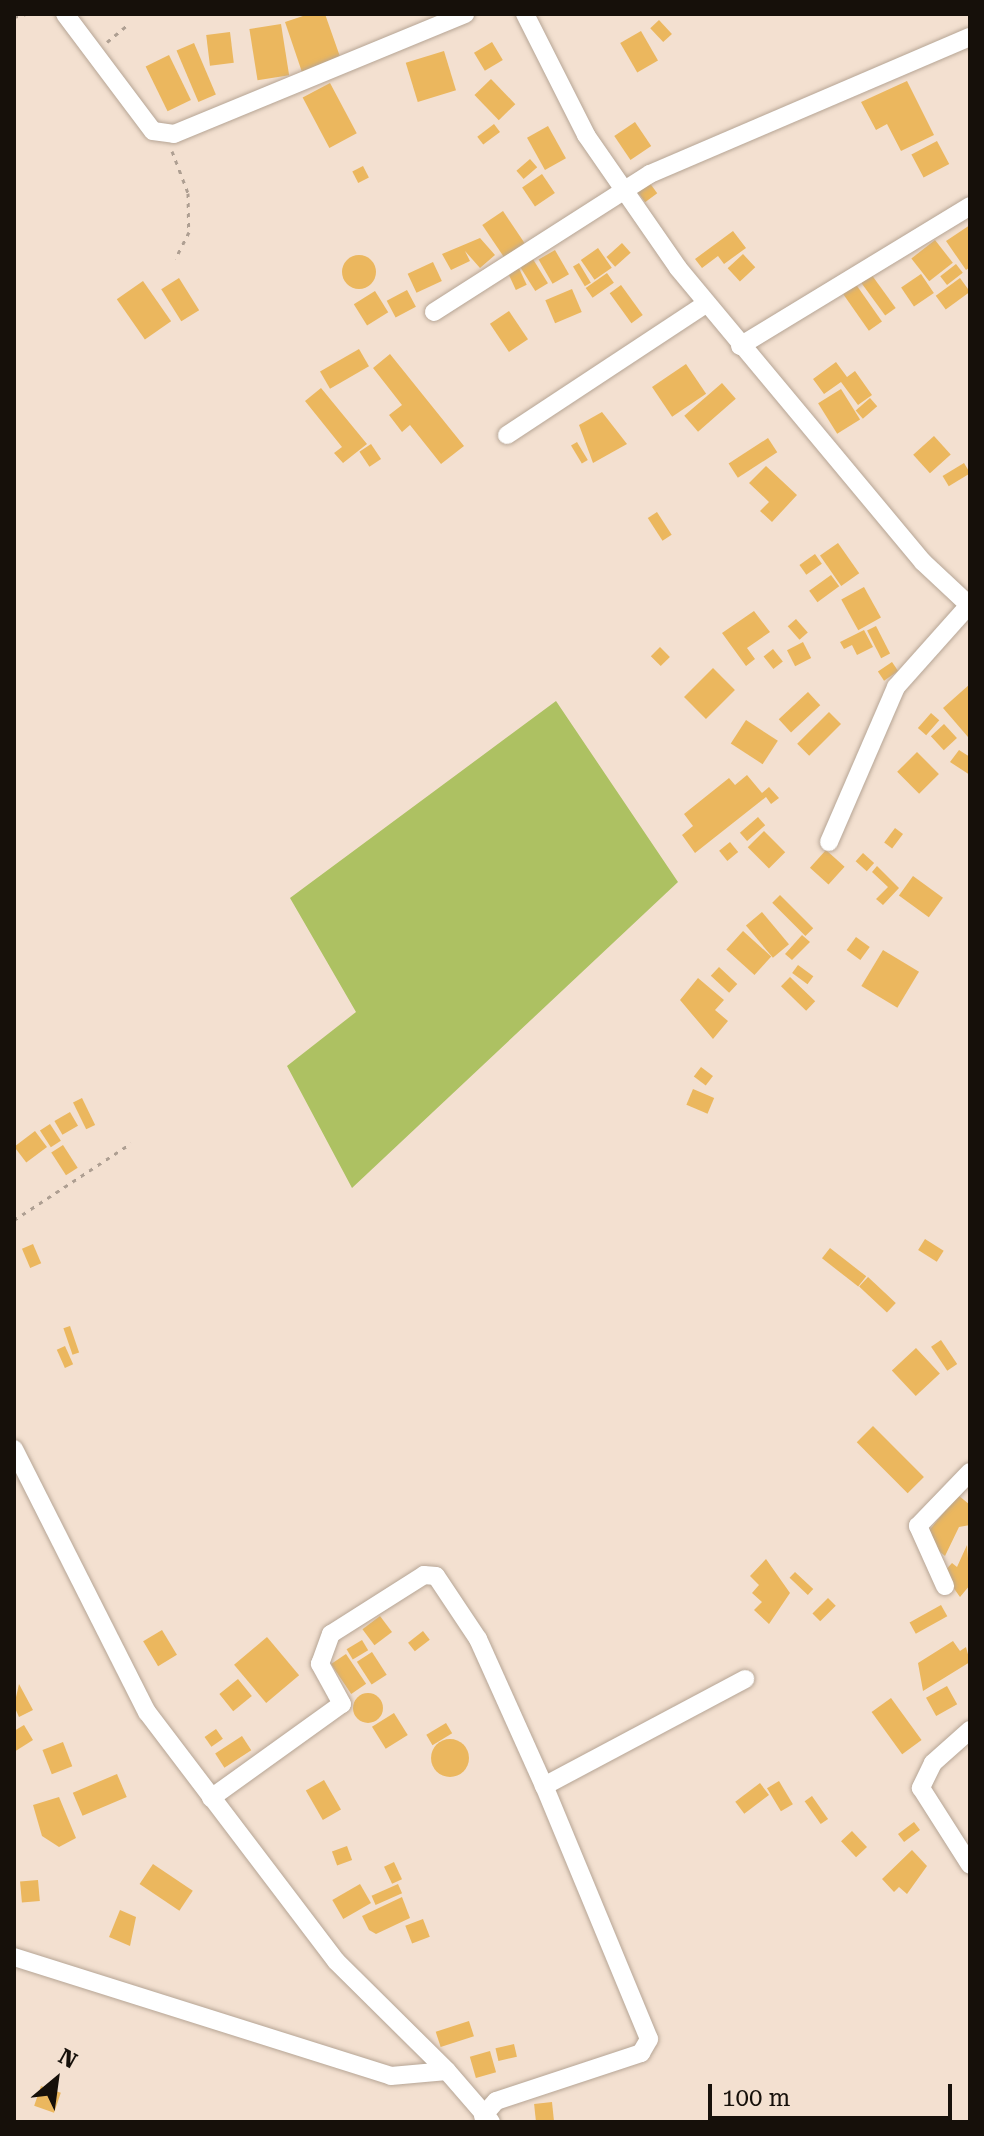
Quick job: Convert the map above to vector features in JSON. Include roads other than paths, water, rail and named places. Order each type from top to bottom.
[{"type":"street","points":[[65,14],[89,50],[153,131],[165,133],[207,122],[239,102],[465,14]]},
{"type":"street","points":[[525,14],[549,70],[623,193],[706,304],[923,562],[969,606],[896,687],[829,842]]},
{"type":"street","points":[[434,312],[650,174],[970,37]]},
{"type":"street","points":[[740,346],[970,206]]},
{"type":"street","points":[[507,435],[706,304]]},
{"type":"street","points":[[14,1449],[147,1712],[211,1798],[336,1961],[447,2071],[487,2119],[496,2101],[641,2053],[649,2039],[544,1786],[478,1639],[436,1576],[424,1575],[331,1634],[320,1664],[342,1704],[211,1798]]},
{"type":"street","points":[[945,1586],[918,1526],[970,1472]]},
{"type":"street","points":[[544,1786],[745,1679]]},
{"type":"street","points":[[970,1730],[933,1763],[921,1788],[970,1865]]},
{"type":"street","points":[[14,1957],[391,2076],[447,2071]]}]
